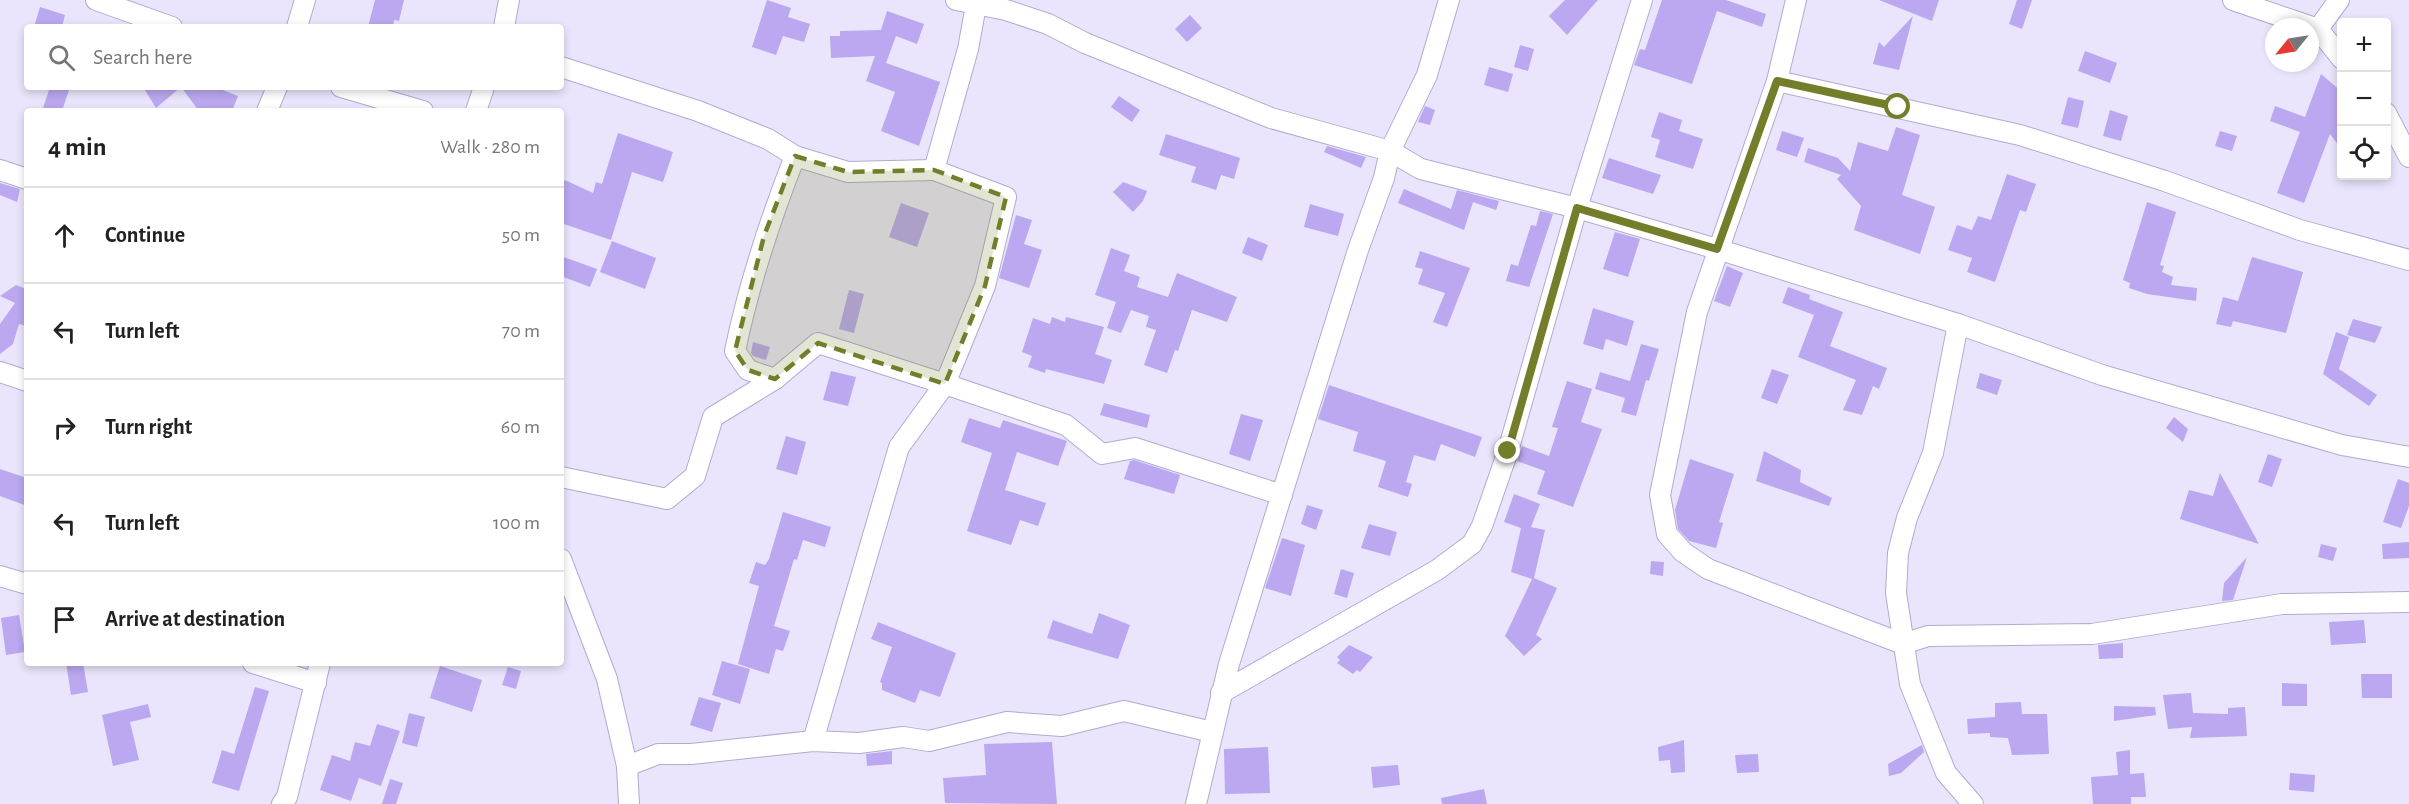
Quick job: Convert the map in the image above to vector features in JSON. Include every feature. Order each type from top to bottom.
[{"type":"street","points":[[96,0],[164,24]]},
{"type":"street","points":[[298,24],[305,0]]},
{"type":"street","points":[[505,24],[509,0]]},
{"type":"street","points":[[1196,804],[1221,693],[1358,250],[1384,178],[1390,151],[1427,75],[1449,0]]},
{"type":"street","points":[[1221,693],[1437,570],[1472,544],[1482,526],[1508,451],[1577,208],[1642,0]]},
{"type":"street","points":[[1796,0],[1777,81],[1697,312],[1660,495],[1667,534],[1683,552],[1708,570],[1903,644],[1928,636],[2092,634],[2282,604],[2409,602]]},
{"type":"street","points":[[2319,28],[2339,0]]},
{"type":"street","points":[[934,170],[968,49],[970,2],[1006,10],[1048,24],[1085,43],[1272,118],[1390,151],[1421,169],[1577,208],[1717,249],[1958,324],[2049,358],[2141,387],[2342,445],[2409,457]]},
{"type":"street","points":[[2244,2],[2288,18]]},
{"type":"street","points":[[2319,30],[2337,53]]},
{"type":"street","points":[[564,68],[698,111],[768,139],[795,156],[848,172],[934,170],[1006,197],[985,286],[945,384],[899,447],[813,741]]},
{"type":"street","points":[[1777,81],[2020,135],[2165,181],[2300,230],[2409,260]]},
{"type":"street","points":[[268,108],[276,90]]},
{"type":"street","points":[[351,90],[413,108]]},
{"type":"street","points":[[477,108],[483,90]]},
{"type":"street","points":[[2391,123],[2409,157]]},
{"type":"street","points":[[775,379],[747,370],[735,351],[745,302],[764,236],[795,156]]},
{"type":"street","points":[[0,170],[24,178]]},
{"type":"street","points":[[1958,324],[1933,453],[1907,518],[1898,553],[1896,593],[1910,684],[1946,773],[1973,804]]},
{"type":"street","points":[[564,478],[609,485],[667,500],[695,476],[713,417],[775,379],[818,343],[1066,425],[1102,454],[1135,448],[1282,495]]},
{"type":"street","points":[[0,372],[24,380]]},
{"type":"street","points":[[564,567],[607,680],[627,766],[629,804]]},
{"type":"street","points":[[262,666],[316,683]]},
{"type":"street","points":[[282,804],[287,797],[319,666]]},
{"type":"street","points":[[627,766],[658,754],[691,754],[813,741],[859,743],[903,737],[929,741],[1007,722],[1062,726],[1124,711],[1212,732]]},
{"type":"highlighted area","points":[[795,156],[848,172],[934,170],[1006,197],[985,286],[945,384],[818,343],[775,379],[748,370],[735,351],[764,236]]},
{"type":"building","points":[[375,0],[404,0],[399,21],[394,20],[393,24],[369,24]]},
{"type":"building","points":[[767,0],[791,8],[788,17],[810,24],[804,42],[783,36],[776,55],[752,47]]},
{"type":"building","points":[[1565,0],[1598,0],[1567,35],[1549,16]]},
{"type":"building","points":[[1662,0],[1726,0],[1766,14],[1762,27],[1717,11],[1692,84],[1634,65],[1640,49],[1645,50]]},
{"type":"building","points":[[1879,0],[1939,0],[1932,21]]},
{"type":"building","points":[[2017,0],[2032,0],[2022,29],[2009,24]]},
{"type":"building","points":[[40,7],[65,15],[63,24],[35,24]]},
{"type":"building","points":[[887,11],[924,24],[917,44],[896,36],[886,63],[940,82],[919,146],[881,131],[895,92],[866,81],[875,56],[831,58],[830,36],[840,36],[840,31],[881,30]]},
{"type":"building","points":[[1190,15],[1202,28],[1187,42],[1175,29]]},
{"type":"building","points":[[1913,16],[1899,70],[1873,64],[1879,42],[1884,47]]},
{"type":"building","points":[[1520,45],[1534,49],[1528,71],[1514,67]]},
{"type":"building","points":[[2085,51],[2117,63],[2110,83],[2078,71]]},
{"type":"building","points":[[1489,67],[1513,74],[1508,92],[1484,85]]},
{"type":"building","points":[[2321,74],[2337,88],[2337,143],[2330,134],[2304,203],[2277,193],[2300,132],[2270,121],[2275,106],[2305,117]]},
{"type":"building","points":[[49,90],[69,90],[63,108],[43,108]]},
{"type":"building","points":[[145,90],[177,90],[156,108]]},
{"type":"building","points":[[183,90],[223,90],[238,96],[233,108],[197,108]]},
{"type":"building","points":[[1119,96],[1140,110],[1132,122],[1111,107]]},
{"type":"building","points":[[2068,97],[2084,101],[2078,128],[2061,124]]},
{"type":"building","points":[[1425,106],[1435,110],[1430,125],[1418,122]]},
{"type":"building","points":[[2110,110],[2128,116],[2121,141],[2103,136]]},
{"type":"building","points":[[1659,112],[1682,120],[1679,131],[1703,139],[1693,169],[1655,157],[1660,140],[1651,137]]},
{"type":"building","points":[[1896,127],[1920,135],[1902,195],[1935,207],[1920,254],[1854,230],[1861,206],[1837,179],[1841,175],[1804,162],[1808,148],[1838,158],[1850,171],[1858,142],[1888,151]]},
{"type":"building","points":[[1782,131],[1804,138],[1797,157],[1776,150]]},
{"type":"building","points":[[2220,131],[2237,136],[2232,151],[2215,146]]},
{"type":"building","points":[[618,133],[673,152],[663,182],[632,172],[611,240],[564,224],[565,180],[593,193],[596,182],[602,184]]},
{"type":"building","points":[[1166,134],[1240,158],[1234,179],[1221,175],[1216,190],[1191,182],[1196,167],[1159,155]]},
{"type":"building","points":[[1327,146],[1366,157],[1361,168],[1324,152]]},
{"type":"building","points":[[1609,158],[1661,175],[1653,194],[1602,178]]},
{"type":"building","points":[[2007,174],[2036,184],[2026,212],[2020,210],[1995,282],[1967,272],[1972,258],[1948,250],[1957,225],[1972,230],[1978,216],[1991,220]]},
{"type":"building","points":[[1123,182],[1147,191],[1143,201],[1133,212],[1113,192]]},
{"type":"building","points":[[0,183],[20,189],[17,202],[0,195]]},
{"type":"building","points":[[1404,189],[1451,209],[1457,190],[1499,201],[1496,210],[1473,202],[1464,230],[1398,203]]},
{"type":"building","points":[[2147,202],[2176,212],[2160,265],[2164,266],[2162,272],[2173,277],[2171,285],[2197,288],[2196,301],[2147,294],[2129,288],[2130,283],[2123,280]]},
{"type":"building","points":[[901,203],[929,213],[917,247],[889,237]]},
{"type":"building","points":[[1310,204],[1344,214],[1338,236],[1304,227]]},
{"type":"building","points":[[1540,211],[1553,214],[1529,287],[1506,281],[1511,264],[1518,266],[1531,225],[1536,226]]},
{"type":"building","points":[[1016,215],[1032,220],[1024,244],[1042,250],[1029,288],[999,278]]},
{"type":"building","points":[[1615,232],[1640,239],[1628,277],[1603,269]]},
{"type":"building","points":[[1248,237],[1268,245],[1262,261],[1242,253]]},
{"type":"building","points":[[612,241],[656,258],[645,289],[600,272]]},
{"type":"building","points":[[1111,248],[1130,255],[1124,271],[1140,277],[1137,287],[1168,297],[1177,273],[1237,297],[1227,322],[1192,310],[1178,351],[1175,350],[1167,373],[1144,365],[1156,330],[1146,327],[1149,316],[1131,310],[1121,333],[1107,328],[1116,302],[1095,295]]},
{"type":"building","points":[[1420,251],[1470,268],[1447,327],[1433,322],[1445,293],[1418,284],[1423,269],[1415,267]]},
{"type":"building","points":[[564,257],[597,269],[590,287],[564,277]]},
{"type":"building","points":[[2252,257],[2303,272],[2286,333],[2233,321],[2231,327],[2216,324],[2223,297],[2238,301]]},
{"type":"building","points":[[1727,266],[1743,273],[1730,307],[1714,301]]},
{"type":"building","points":[[16,285],[24,288],[24,326],[19,324],[13,344],[0,354],[0,324],[15,303],[0,296]]},
{"type":"building","points":[[1788,287],[1810,295],[1809,299],[1843,312],[1830,346],[1887,368],[1879,389],[1873,386],[1862,415],[1843,410],[1856,380],[1798,357],[1814,315],[1782,303]]},
{"type":"building","points":[[849,290],[864,294],[854,333],[839,329]]},
{"type":"building","points":[[1593,308],[1634,321],[1627,346],[1606,339],[1603,350],[1583,344]]},
{"type":"building","points":[[1052,317],[1065,322],[1066,317],[1104,327],[1095,354],[1112,360],[1104,384],[1046,369],[1045,373],[1028,367],[1032,356],[1022,352],[1033,318],[1050,324]]},
{"type":"building","points":[[2353,319],[2382,327],[2375,343],[2347,335]]},
{"type":"building","points":[[2336,332],[2349,337],[2339,369],[2377,395],[2369,406],[2323,374]]},
{"type":"building","points":[[753,342],[770,347],[766,360],[753,356],[751,353]]},
{"type":"building","points":[[1641,344],[1659,349],[1649,381],[1646,380],[1636,416],[1621,412],[1625,398],[1595,389],[1600,372],[1630,381]]},
{"type":"building","points":[[1772,369],[1789,375],[1777,404],[1761,398]]},
{"type":"building","points":[[831,371],[856,377],[848,406],[823,400]]},
{"type":"building","points":[[1980,373],[2002,380],[1997,395],[1976,388]]},
{"type":"building","points":[[1567,381],[1592,389],[1581,422],[1602,429],[1573,507],[1537,494],[1545,471],[1517,461],[1522,446],[1549,456],[1558,428],[1552,427]]},
{"type":"building","points":[[1329,385],[1482,437],[1475,457],[1441,444],[1435,461],[1414,455],[1406,482],[1412,484],[1408,497],[1378,487],[1386,461],[1353,451],[1358,432],[1318,419]]},
{"type":"building","points":[[1104,403],[1150,415],[1147,428],[1100,415]]},
{"type":"building","points":[[1241,414],[1263,420],[1250,461],[1229,454]]},
{"type":"building","points":[[2174,417],[2188,429],[2183,442],[2166,428]]},
{"type":"building","points":[[969,418],[1000,428],[1003,420],[1067,441],[1058,466],[1017,452],[1005,490],[1046,503],[1038,526],[1020,520],[1011,545],[967,531],[992,453],[961,442]]},
{"type":"building","points":[[786,436],[806,442],[797,475],[776,469]]},
{"type":"building","points":[[1764,451],[1801,470],[1800,482],[1832,498],[1829,506],[1756,481]]},
{"type":"building","points":[[2268,454],[2282,459],[2272,487],[2258,482]]},
{"type":"building","points":[[1690,459],[1734,474],[1719,522],[1723,523],[1716,548],[1689,541],[1678,529],[1675,510]]},
{"type":"building","points":[[1134,460],[1180,475],[1174,494],[1124,479],[1130,461]]},
{"type":"building","points":[[0,469],[24,477],[24,505],[0,496]]},
{"type":"building","points":[[2220,473],[2259,544],[2180,519],[2189,490],[2213,496]]},
{"type":"building","points":[[2398,479],[2409,483],[2409,506],[2401,528],[2383,522]]},
{"type":"building","points":[[1514,494],[1540,504],[1531,527],[1545,530],[1534,578],[1557,588],[1536,635],[1542,639],[1524,656],[1505,636],[1532,579],[1511,572],[1521,528],[1504,522]]},
{"type":"building","points":[[1307,505],[1323,510],[1316,530],[1301,524]]},
{"type":"building","points":[[783,512],[831,527],[825,547],[803,540],[797,560],[794,559],[774,626],[790,631],[783,651],[776,649],[769,674],[738,664],[759,586],[749,583],[756,562],[765,565],[769,559]]},
{"type":"building","points":[[1369,524],[1397,532],[1390,556],[1361,548]]},
{"type":"building","points":[[1282,538],[1305,545],[1291,596],[1265,588]]},
{"type":"building","points":[[2409,542],[2409,558],[2383,559],[2382,544]]},
{"type":"building","points":[[2321,544],[2337,548],[2333,561],[2318,557]]},
{"type":"building","points":[[2247,557],[2233,600],[2222,601],[2224,583]]},
{"type":"building","points":[[1651,561],[1664,562],[1663,576],[1650,574]]},
{"type":"building","points":[[1341,569],[1354,573],[1347,598],[1334,594]]},
{"type":"building","points":[[1099,613],[1130,625],[1118,659],[1047,638],[1053,620],[1092,634]]},
{"type":"building","points":[[19,615],[24,652],[6,655],[1,618]]},
{"type":"building","points":[[2364,620],[2366,643],[2331,645],[2329,622]]},
{"type":"building","points":[[878,622],[956,653],[940,697],[920,690],[915,703],[882,690],[880,682],[892,647],[871,639]]},
{"type":"building","points":[[2123,643],[2123,658],[2099,659],[2098,645]]},
{"type":"building","points":[[1349,645],[1373,657],[1360,672],[1357,670],[1353,674],[1337,663],[1340,660],[1337,657]]},
{"type":"building","points":[[722,661],[750,669],[740,704],[712,695]]},
{"type":"building","points":[[66,666],[84,666],[88,692],[71,695]]},
{"type":"building","points":[[440,666],[482,680],[472,712],[430,698]]},
{"type":"building","points":[[508,667],[521,671],[516,689],[502,685]]},
{"type":"building","points":[[2361,674],[2392,674],[2392,698],[2362,698]]},
{"type":"building","points":[[2282,683],[2307,684],[2307,706],[2282,706]]},
{"type":"building","points":[[255,687],[269,691],[239,791],[212,783],[222,750],[234,754]]},
{"type":"building","points":[[2191,693],[2193,713],[2228,714],[2228,708],[2245,707],[2247,736],[2190,738],[2192,727],[2168,729],[2163,695]]},
{"type":"building","points":[[699,697],[721,703],[712,732],[690,725]]},
{"type":"building","points":[[2021,702],[2022,714],[2047,714],[2049,754],[2012,755],[2008,738],[1990,737],[1990,733],[1968,734],[1967,719],[1995,717],[1995,703]]},
{"type":"building","points":[[148,704],[151,717],[130,722],[139,760],[113,766],[102,715]]},
{"type":"building","points":[[2114,706],[2155,707],[2156,715],[2114,721]]},
{"type":"building","points":[[409,713],[425,717],[417,747],[402,743]]},
{"type":"building","points":[[377,724],[400,731],[381,786],[359,778],[351,801],[320,790],[332,755],[350,761],[355,742],[370,746]]},
{"type":"building","points":[[1684,740],[1685,772],[1671,773],[1670,760],[1659,761],[1658,747]]},
{"type":"building","points":[[1052,742],[1057,804],[945,803],[943,778],[986,775],[984,744]]},
{"type":"building","points":[[1922,745],[1924,752],[1901,773],[1889,776],[1888,764]]},
{"type":"building","points":[[1268,747],[1270,793],[1225,794],[1224,749]]},
{"type":"building","points":[[2130,750],[2130,774],[2144,773],[2146,797],[2131,797],[2131,804],[2093,804],[2091,777],[2118,775],[2116,752]]},
{"type":"building","points":[[892,751],[892,764],[867,766],[866,754]]},
{"type":"building","points":[[1758,754],[1759,772],[1737,773],[1735,755]]},
{"type":"building","points":[[1398,765],[1400,785],[1373,788],[1371,767]]},
{"type":"building","points":[[2290,773],[2315,775],[2314,792],[2289,790]]},
{"type":"building","points":[[390,779],[403,783],[396,804],[382,804]]},
{"type":"building","points":[[1484,789],[1487,804],[1442,804],[1441,798]]},
{"type":"route","points":[[1508,451],[1577,208],[1717,249],[1777,81],[1898,107]]}]
